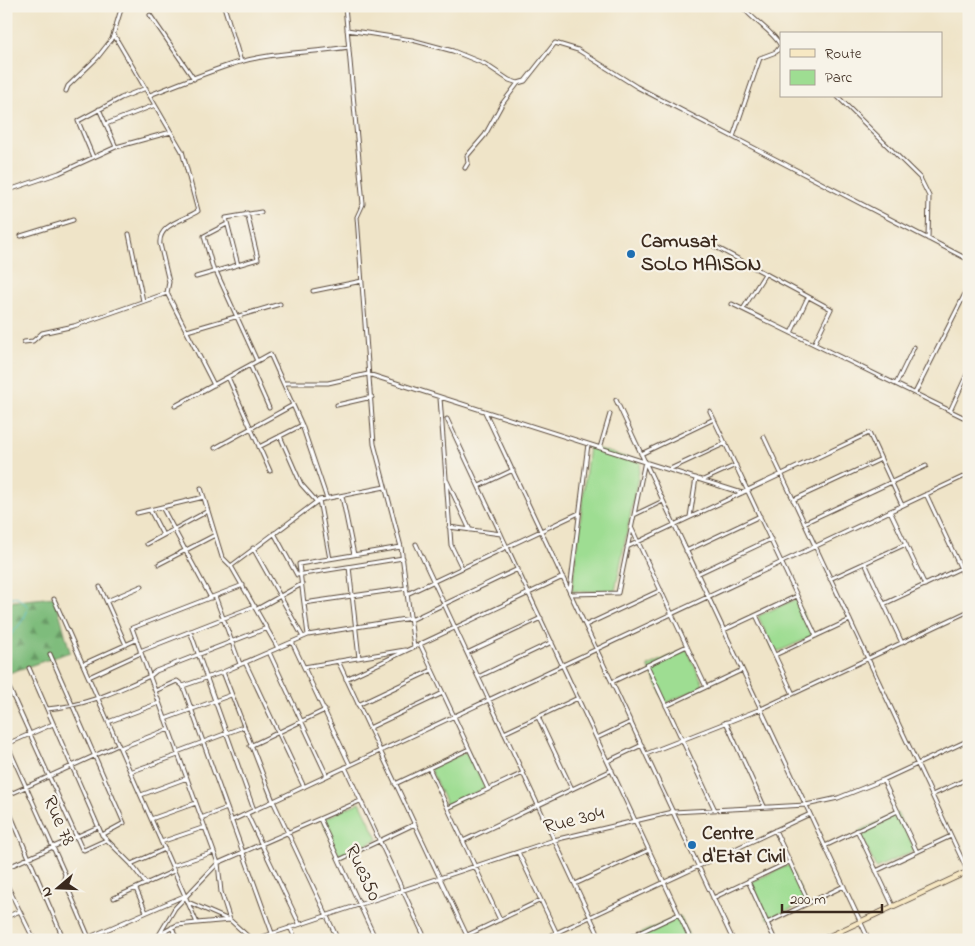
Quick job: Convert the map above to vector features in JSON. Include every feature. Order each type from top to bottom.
[{"type":"street","points":[[66,91],[68,86],[97,58],[114,35],[122,6]]},
{"type":"street","points":[[224,6],[242,62]]},
{"type":"street","points":[[345,6],[363,204],[356,217],[368,374],[372,397],[374,444],[401,547],[414,647]]},
{"type":"street","points":[[742,6],[754,20],[775,35],[780,44]]},
{"type":"street","points":[[150,15],[194,79]]},
{"type":"street","points":[[347,30],[412,40],[453,51],[485,64],[509,80],[518,83],[525,81],[555,43],[578,50],[637,87],[969,260]]},
{"type":"street","points":[[114,35],[182,151],[198,211],[170,224],[160,238],[169,282],[167,293],[214,385]]},
{"type":"street","points":[[150,95],[242,62],[293,52],[312,53],[349,47]]},
{"type":"street","points":[[733,137],[760,58],[776,52],[780,47]]},
{"type":"street","points":[[465,168],[468,163],[467,156],[485,135],[502,104],[518,83]]},
{"type":"street","points":[[93,157],[78,120],[146,88]]},
{"type":"street","points":[[839,98],[923,183],[929,201],[928,239]]},
{"type":"street","points":[[106,124],[156,105]]},
{"type":"street","points":[[99,109],[116,147]]},
{"type":"street","points":[[6,191],[59,173],[116,147],[171,132]]},
{"type":"street","points":[[238,265],[226,218],[262,212]]},
{"type":"street","points":[[196,277],[258,259],[247,213]]},
{"type":"street","points":[[21,236],[73,220]]},
{"type":"street","points":[[227,224],[204,236],[215,272],[256,361]]},
{"type":"street","points":[[129,234],[143,301]]},
{"type":"street","points":[[714,246],[831,309],[814,344]]},
{"type":"street","points":[[743,309],[766,274]]},
{"type":"street","points":[[313,291],[362,281]]},
{"type":"street","points":[[915,393],[969,286]]},
{"type":"street","points":[[24,342],[34,341],[42,333],[74,326],[167,293]]},
{"type":"street","points":[[791,333],[808,297]]},
{"type":"street","points":[[187,331],[280,304]]},
{"type":"street","points":[[732,304],[969,420]]},
{"type":"street","points":[[896,384],[914,347]]},
{"type":"street","points":[[175,406],[270,354],[302,425],[327,499]]},
{"type":"street","points":[[250,365],[269,408]]},
{"type":"street","points":[[950,411],[969,370]]},
{"type":"street","points":[[284,383],[328,383],[368,374],[742,493]]},
{"type":"street","points":[[228,377],[270,471]]},
{"type":"street","points":[[338,405],[372,397]]},
{"type":"street","points":[[440,398],[451,545],[462,568]]},
{"type":"street","points":[[616,400],[869,940]]},
{"type":"street","points":[[214,448],[293,405]]},
{"type":"street","points":[[710,411],[816,636]]},
{"type":"street","points":[[485,412],[732,939]]},
{"type":"street","points":[[600,448],[610,414]]},
{"type":"street","points":[[447,419],[692,940]]},
{"type":"street","points":[[641,454],[714,419]]},
{"type":"street","points":[[259,447],[302,425]]},
{"type":"street","points":[[627,547],[869,434],[902,505]]},
{"type":"street","points":[[280,436],[301,484],[318,501],[330,559]]},
{"type":"street","points":[[764,437],[968,872],[823,939]]},
{"type":"street","points":[[670,470],[726,443]]},
{"type":"street","points":[[570,593],[588,444]]},
{"type":"street","points":[[793,500],[881,459]]},
{"type":"street","points":[[570,593],[618,593],[645,461]]},
{"type":"street","points":[[703,480],[736,465]]},
{"type":"street","points":[[804,523],[926,466]]},
{"type":"street","points":[[479,486],[513,470]]},
{"type":"street","points":[[231,821],[965,476]]},
{"type":"street","points":[[690,518],[696,478]]},
{"type":"street","points":[[446,480],[470,530]]},
{"type":"street","points":[[231,566],[318,501],[386,487]]},
{"type":"street","points":[[201,488],[222,557],[231,566],[243,585],[278,648]]},
{"type":"street","points":[[926,494],[969,586]]},
{"type":"street","points":[[342,496],[354,555]]},
{"type":"street","points":[[137,513],[204,497]]},
{"type":"street","points":[[634,515],[663,501]]},
{"type":"street","points":[[162,507],[213,597],[240,664]]},
{"type":"street","points":[[150,510],[163,535]]},
{"type":"street","points":[[147,544],[208,511]]},
{"type":"street","points":[[890,511],[925,585]]},
{"type":"street","points":[[407,594],[579,513]]},
{"type":"street","points":[[686,551],[760,516]]},
{"type":"street","points":[[449,527],[501,534]]},
{"type":"street","points":[[632,527],[706,687]]},
{"type":"street","points":[[274,533],[297,576],[403,558]]},
{"type":"street","points":[[159,564],[216,535]]},
{"type":"street","points":[[697,574],[770,539]]},
{"type":"street","points":[[416,544],[601,940]]},
{"type":"street","points":[[830,579],[906,544]]},
{"type":"street","points":[[306,636],[300,564],[401,547]]},
{"type":"street","points":[[253,548],[280,596],[306,636]]},
{"type":"street","points":[[865,563],[902,643]]},
{"type":"street","points":[[884,604],[969,564]]},
{"type":"street","points":[[349,567],[359,658]]},
{"type":"street","points":[[183,686],[223,672],[306,636],[410,619],[518,569]]},
{"type":"street","points":[[346,679],[563,577]]},
{"type":"street","points":[[89,677],[190,631],[256,608],[302,584]]},
{"type":"street","points":[[230,920],[221,892],[218,863],[132,628],[243,585]]},
{"type":"street","points":[[106,601],[142,586]]},
{"type":"street","points":[[100,587],[126,645]]},
{"type":"street","points":[[304,603],[406,588]]},
{"type":"street","points":[[586,626],[661,590]]},
{"type":"street","points":[[724,630],[797,596]]},
{"type":"street","points":[[54,599],[197,923]]},
{"type":"street","points":[[646,754],[761,709],[969,611]]},
{"type":"street","points":[[756,615],[793,694]]},
{"type":"street","points":[[467,653],[541,618]]},
{"type":"street","points":[[775,656],[850,620]]},
{"type":"street","points":[[47,710],[73,707],[98,700],[150,676],[156,671],[267,628]]},
{"type":"street","points":[[190,631],[254,810]]},
{"type":"street","points":[[83,664],[136,640]]},
{"type":"street","points":[[292,642],[350,765]]},
{"type":"street","points":[[478,677],[552,642]]},
{"type":"street","points":[[420,644],[488,789]]},
{"type":"street","points":[[612,682],[687,646]]},
{"type":"street","points":[[304,667],[409,650]]},
{"type":"street","points":[[269,652],[327,776]]},
{"type":"street","points":[[50,654],[124,823],[102,836]]},
{"type":"street","points":[[338,661],[469,940]]},
{"type":"street","points":[[245,662],[304,787]]},
{"type":"street","points":[[647,665],[715,810]]},
{"type":"street","points":[[29,668],[102,836],[131,864],[146,884]]},
{"type":"street","points":[[358,704],[432,670]]},
{"type":"street","points":[[666,706],[742,670]]},
{"type":"street","points":[[223,672],[243,728],[273,801],[337,938],[330,940]]},
{"type":"street","points":[[6,681],[76,837],[84,850],[106,840]]},
{"type":"street","points":[[155,691],[177,681],[183,686],[272,933]]},
{"type":"street","points":[[369,728],[443,693]]},
{"type":"street","points":[[165,719],[231,695]]},
{"type":"street","points":[[504,733],[578,698]]},
{"type":"street","points":[[108,722],[159,703]]},
{"type":"street","points":[[250,746],[325,710]]},
{"type":"street","points":[[538,717],[572,789]]},
{"type":"street","points":[[597,738],[631,722]]},
{"type":"street","points":[[726,722],[764,806]]},
{"type":"street","points":[[7,743],[53,724]]},
{"type":"street","points":[[130,772],[243,728]]},
{"type":"street","points":[[6,796],[119,746],[169,729]]},
{"type":"street","name":"Rue 304","points":[[252,940],[554,840],[673,812],[806,805],[838,798],[884,780],[969,740]]},
{"type":"street","name":"Rue 78","points":[[7,743],[53,847],[89,938]]},
{"type":"street","points":[[608,761],[642,745]]},
{"type":"street","points":[[396,784],[469,749]]},
{"type":"street","points":[[345,768],[426,940]]},
{"type":"street","points":[[429,768],[500,920]]},
{"type":"street","points":[[463,841],[612,770]]},
{"type":"street","points":[[448,808],[523,773]]},
{"type":"street","points":[[141,795],[187,778]]},
{"type":"street","points":[[932,795],[968,778],[969,784]]},
{"type":"street","points":[[884,780],[917,852]]},
{"type":"street","points":[[156,940],[185,895],[218,863],[360,801]]},
{"type":"street","points":[[151,819],[196,803]]},
{"type":"street","points":[[6,804],[64,940]]},
{"type":"street","points":[[201,818],[227,808]]},
{"type":"street","points":[[825,846],[898,811]]},
{"type":"street","points":[[247,814],[299,923]]},
{"type":"street","points":[[541,940],[810,814]]},
{"type":"street","name":"Rue350","points":[[320,819],[376,940]]},
{"type":"street","points":[[339,860],[415,824]]},
{"type":"street","points":[[6,868],[98,827]]},
{"type":"street","points":[[161,842],[205,827]]},
{"type":"street","points":[[774,830],[809,903]]},
{"type":"street","points":[[857,830],[893,906]]},
{"type":"street","points":[[876,871],[951,836]]},
{"type":"street","points":[[131,864],[164,849]]},
{"type":"street","points":[[575,884],[649,850]]},
{"type":"street","points":[[172,866],[214,852]]},
{"type":"street","points":[[518,852],[560,940]]},
{"type":"street","points":[[713,898],[789,862]]},
{"type":"street","points":[[114,898],[174,872]]},
{"type":"street","points":[[748,882],[775,940]]},
{"type":"street","points":[[6,883],[34,940]]},
{"type":"street","points":[[767,923],[844,886]]},
{"type":"street","points":[[136,889],[146,912]]},
{"type":"street","points":[[82,940],[185,895]]},
{"type":"street","points":[[457,940],[541,900]]},
{"type":"street","points":[[188,902],[230,920],[252,940]]},
{"type":"street","points":[[6,916],[20,911]]},
{"type":"street","points":[[624,940],[679,914]]},
{"type":"street","points":[[160,934],[172,927],[230,920]]},
{"type":"street","points":[[172,927],[177,940]]},
{"type":"street","points":[[290,927],[296,940]]},
{"type":"street","points":[[639,932],[643,940]]},
{"type":"street","points":[[6,933],[10,940]]},
{"type":"green space","points":[[589,446],[641,462],[615,591],[572,591]]},
{"type":"green space","points":[[55,597],[70,652],[6,674],[6,602]]},
{"type":"green space","points":[[796,599],[813,636],[775,653],[758,616]]},
{"type":"green space","points":[[687,649],[704,686],[666,703],[648,666]]},
{"type":"green space","points":[[468,751],[485,788],[447,806],[430,769]]},
{"type":"green space","points":[[360,802],[378,839],[340,857],[322,820]]},
{"type":"green space","points":[[897,813],[915,850],[876,868],[859,831]]},
{"type":"green space","points":[[789,865],[806,902],[768,919],[751,882]]},
{"type":"green space","points":[[680,916],[691,940],[644,940],[641,933]]},
{"type":"waterway","points":[[6,596],[18,598],[28,606],[25,616],[6,642]]},
{"type":"place","name":"Camusat SOLO MAISON","points":[[631,254]]},
{"type":"place","name":"Centre d'Etat Civil","points":[[692,845]]}]
